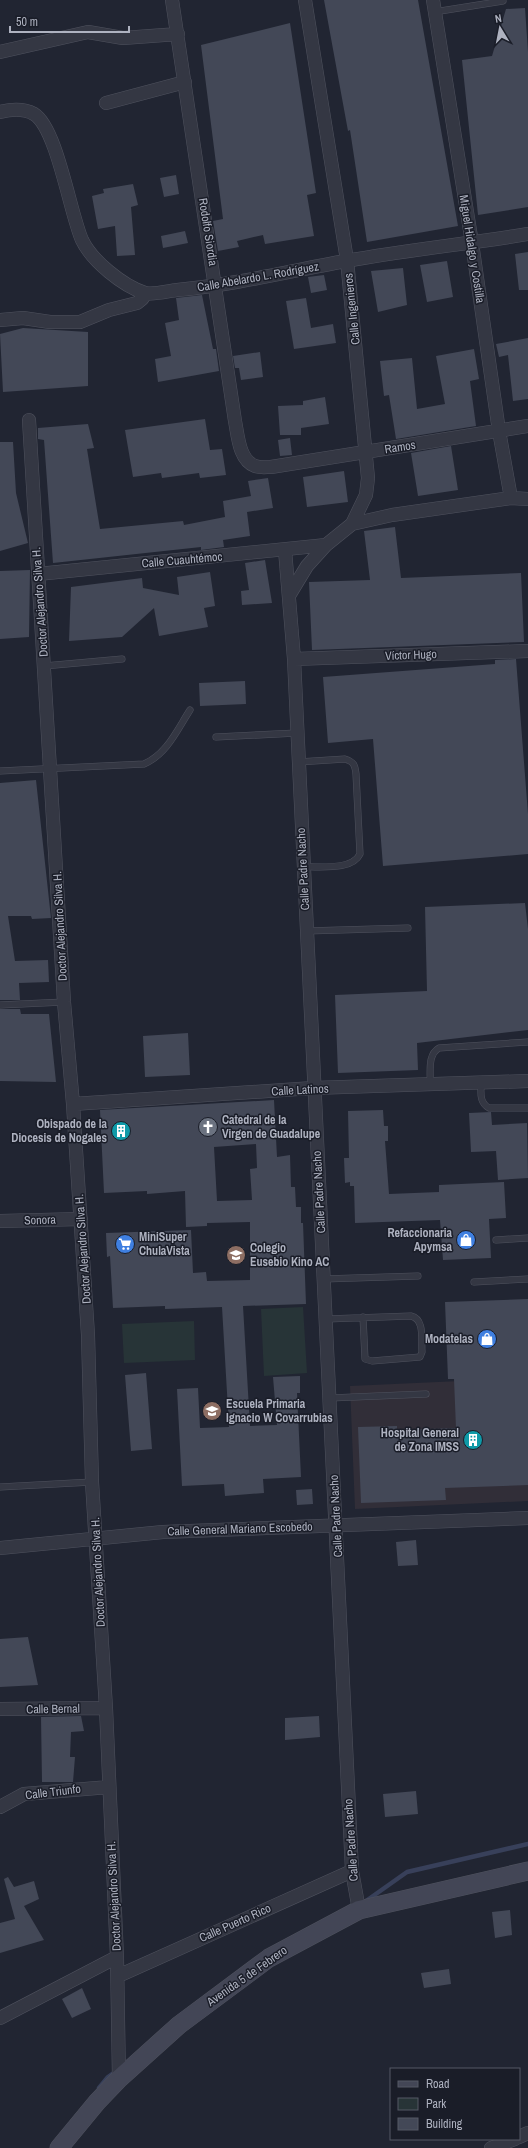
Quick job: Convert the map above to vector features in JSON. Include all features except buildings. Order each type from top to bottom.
[{"type":"street","name":"Rodolfo Siordia","points":[[172,0],[235,421],[241,449],[247,461],[256,466],[271,467]]},
{"type":"street","name":"Calle Ingenieros","points":[[290,594],[307,566],[326,545],[352,524],[366,495],[368,478],[347,260],[305,0]]},
{"type":"street","name":"Miguel Hidalgo y Costilla","points":[[434,6],[472,243],[499,431],[511,498]]},
{"type":"street","points":[[0,52],[88,32],[122,38],[178,34]]},
{"type":"street","points":[[106,103],[185,82]]},
{"type":"street","points":[[0,112],[25,110],[36,115],[44,125],[51,141],[82,240],[93,257],[107,270],[120,280],[146,293],[137,303],[109,310],[80,322],[50,322],[23,318],[0,320]]},
{"type":"street","name":"Calle Abelardo L. Rodríguez","points":[[146,293],[216,286],[347,260],[528,234]]},
{"type":"street","name":"Doctor Alejandro Silva H.","points":[[29,420],[64,1002],[73,1104],[88,1335],[92,1482],[106,1708],[118,1976],[119,2079]]},
{"type":"street","name":"Ramos","points":[[271,467],[528,426]]},
{"type":"street","points":[[352,524],[392,515],[511,498],[528,499]]},
{"type":"street","name":"Calle Cuauhtémoc","points":[[38,574],[326,545]]},
{"type":"street","points":[[285,550],[290,594]]},
{"type":"street","name":"Calle Padre Nacho","points":[[290,594],[352,1871],[359,1910]]},
{"type":"street","name":"Víctor Hugo","points":[[294,659],[528,651]]},
{"type":"street","name":"Calle Latinos","points":[[73,1104],[313,1088],[528,1081]]},
{"type":"street","name":"Sonora","points":[[0,1221],[81,1219]]},
{"type":"street","name":"Calle General Mariano Escobedo","points":[[0,1548],[163,1532],[528,1518]]},
{"type":"street","name":"Calle Bernal","points":[[0,1709],[106,1708]]},
{"type":"street","name":"Calle Triunfo","points":[[0,1807],[24,1794],[109,1787]]},
{"type":"street","name":"Calle Puerto Rico","points":[[118,1976],[352,1871]]},
{"type":"street","name":"Avenida 5 de Febrero","points":[[59,2148],[97,2102],[119,2079],[179,2025],[263,1962],[359,1910],[528,1871]]},
{"type":"street","points":[[0,2018],[117,1957]]},
{"type":"street","points":[[491,2148],[512,2140]]},
{"type":"lane","points":[[434,6],[503,1]]},
{"type":"lane","points":[[44,666],[122,659]]},
{"type":"lane","points":[[0,771],[51,770],[144,764],[154,759],[164,751],[190,710]]},
{"type":"lane","points":[[216,737],[297,733]]},
{"type":"lane","points":[[298,762],[345,759],[352,761],[355,766],[356,774],[360,854],[357,859],[348,864],[303,867]]},
{"type":"lane","points":[[306,931],[408,928]]},
{"type":"lane","points":[[0,1005],[64,1002]]},
{"type":"lane","points":[[430,1085],[431,1057],[433,1051],[439,1048],[528,1042]]},
{"type":"lane","points":[[481,1083],[482,1100],[484,1105],[489,1108],[528,1108]]},
{"type":"lane","points":[[496,1240],[528,1238]]},
{"type":"lane","points":[[323,1280],[418,1276]]},
{"type":"lane","points":[[474,1282],[528,1279]]},
{"type":"lane","points":[[326,1319],[363,1317],[416,1317],[420,1323],[422,1352],[420,1357],[372,1362],[365,1359],[363,1317]]},
{"type":"lane","points":[[330,1398],[426,1394]]},
{"type":"lane","points":[[0,1487],[92,1482]]},
{"type":"shaded area","points":[[528,1378],[528,1501],[355,1509],[350,1386]]},
{"type":"green space","points":[[303,1307],[307,1373],[264,1376],[261,1309]]},
{"type":"green space","points":[[194,1321],[195,1360],[124,1363],[122,1324]]},
{"type":"waterway","points":[[366,1901],[407,1872],[528,1844]]},
{"type":"waterway","points":[[99,2088],[108,2077],[115,2072]]},
{"type":"place","name":"Catedral de la Virgen de Guadalupe","points":[[208,1127]]},
{"type":"place","name":"Obispado de la Diocesis de Nogales","points":[[121,1131]]},
{"type":"place","name":"Refaccionaria Apymsa","points":[[466,1240]]},
{"type":"place","name":"MiniSuper ChulaVista","points":[[125,1244]]},
{"type":"place","name":"Colegio Eusebio Kino AC","points":[[236,1255]]},
{"type":"place","name":"Modatelas","points":[[487,1339]]},
{"type":"place","name":"Escuela Primaria Ignacio W Covarrubias","points":[[212,1411]]},
{"type":"place","name":"Hospital General de Zona IMSS","points":[[473,1440]]}]
